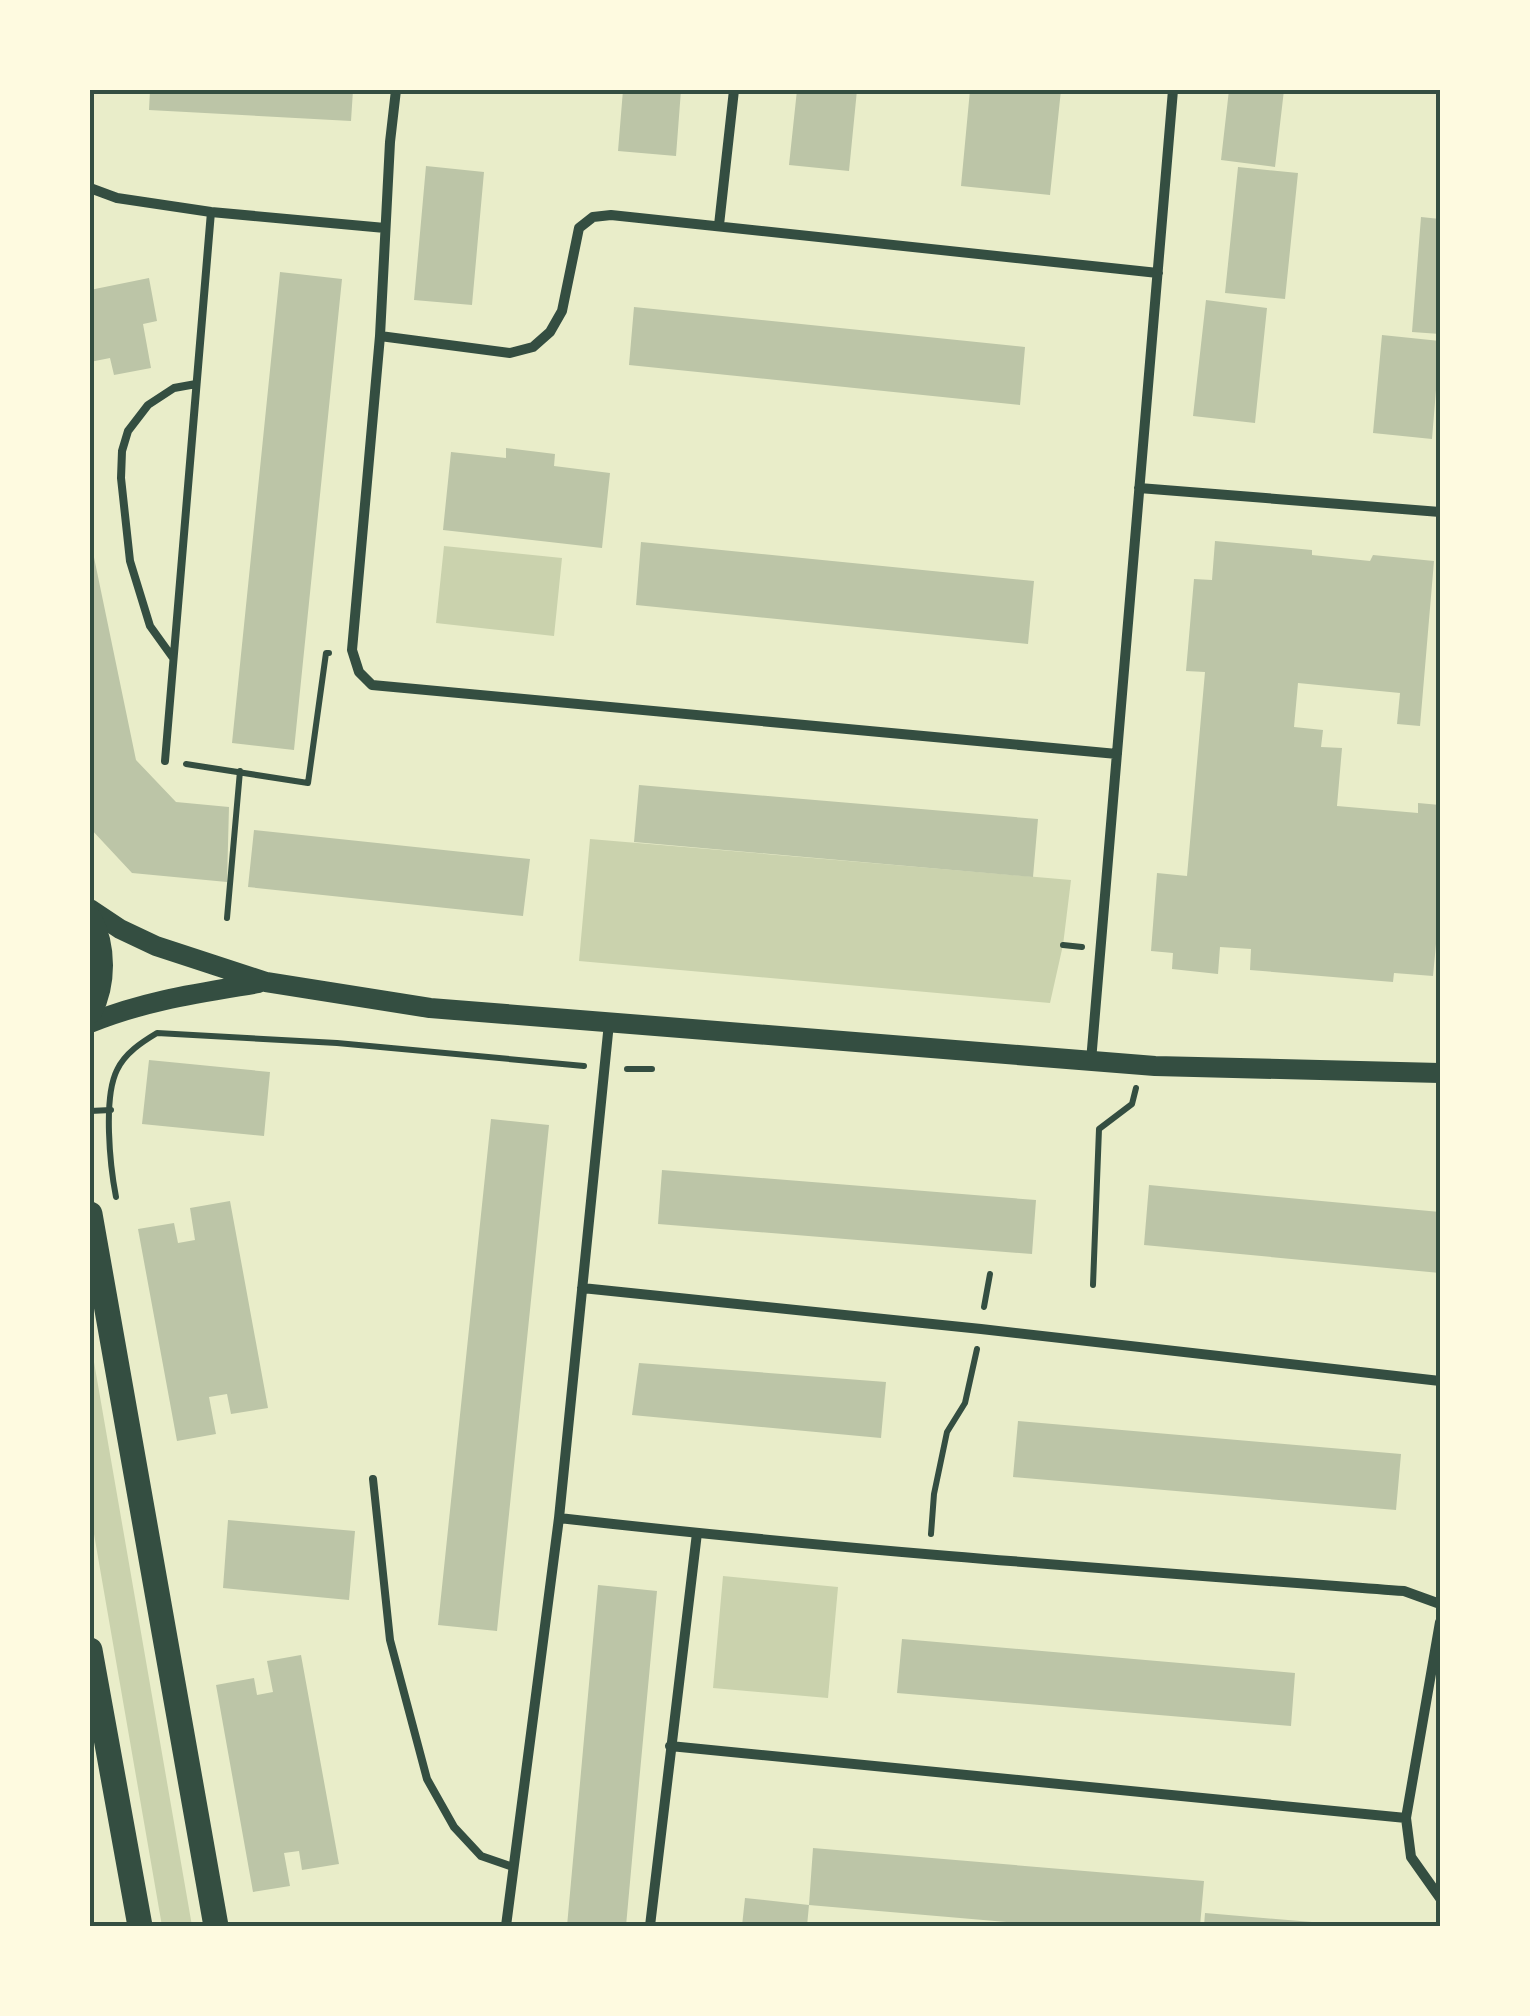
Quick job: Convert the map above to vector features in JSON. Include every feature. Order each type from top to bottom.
[{"type":"main road","points":[[90,909],[156,946],[266,982],[430,1008],[1140,1065],[1440,1074]]},
{"type":"main road","points":[[90,920],[100,953],[100,979],[90,1011]]},
{"type":"main road","points":[[90,1024],[157,1000],[266,982]]},
{"type":"main road","points":[[90,1214],[216,1926]]},
{"type":"main road","points":[[90,1650],[140,1926]]},
{"type":"street","points":[[396,90],[384,228],[380,336],[352,650],[359,672],[372,686],[1117,754]]},
{"type":"street","points":[[720,225],[734,90]]},
{"type":"street","points":[[1091,1061],[1173,90]]},
{"type":"street","points":[[90,188],[117,198],[211,212],[384,228]]},
{"type":"street","points":[[380,336],[510,353],[533,348],[550,332],[562,311],[579,228],[593,217],[611,215],[1158,273]]},
{"type":"street","points":[[1139,488],[1440,512]]},
{"type":"street","points":[[506,1926],[558,1518],[610,1022]]},
{"type":"street","points":[[582,1288],[981,1328],[1440,1381]]},
{"type":"street","points":[[558,1518],[928,1555],[1404,1592],[1440,1604]]},
{"type":"street","points":[[650,1926],[697,1534]]},
{"type":"street","points":[[1440,1622],[1406,1818],[1411,1857],[1440,1898]]},
{"type":"street","points":[[670,1746],[1406,1818]]},
{"type":"lane","points":[[165,761],[211,212]]},
{"type":"lane","points":[[173,658],[150,626],[130,561],[122,451],[128,431],[148,405],[174,388],[196,384]]},
{"type":"lane","points":[[374,1479],[390,1640],[427,1779],[454,1827],[481,1856],[513,1867]]},
{"type":"path","points":[[165,761],[308,783],[326,653],[352,650]]},
{"type":"path","points":[[226,918],[240,771]]},
{"type":"path","points":[[116,1201],[110,1162],[112,1086],[117,1068],[135,1047],[158,1032],[337,1042],[605,1068],[652,1069]]},
{"type":"path","points":[[1093,1285],[1100,1129],[1132,1104],[1140,1065]]},
{"type":"path","points":[[90,1111],[110,1110]]},
{"type":"path","points":[[928,1555],[934,1494],[947,1432],[965,1404],[990,1274]]},
{"type":"green space","points":[[444,546],[562,558],[554,636],[436,623]]},
{"type":"green space","points":[[590,839],[1071,880],[1063,945],[1050,1003],[579,961]]},
{"type":"green space","points":[[90,1339],[192,1926],[162,1926],[90,1511]]},
{"type":"green space","points":[[723,1576],[838,1587],[828,1698],[713,1688]]},
{"type":"building","points":[[150,90],[353,90],[351,121],[149,110]]},
{"type":"building","points":[[623,90],[681,90],[676,156],[618,151]]},
{"type":"building","points":[[797,90],[857,90],[849,171],[789,165]]},
{"type":"building","points":[[970,90],[1061,90],[1050,195],[961,186]]},
{"type":"building","points":[[1229,90],[1284,90],[1275,167],[1221,160]]},
{"type":"building","points":[[426,166],[484,172],[472,305],[414,300]]},
{"type":"building","points":[[1238,167],[1298,173],[1285,299],[1225,293]]},
{"type":"building","points":[[1421,217],[1440,219],[1440,334],[1412,332]]},
{"type":"building","points":[[280,272],[342,279],[294,750],[232,743]]},
{"type":"building","points":[[149,278],[157,321],[143,324],[151,368],[114,375],[110,358],[90,362],[90,290]]},
{"type":"building","points":[[1206,300],[1267,308],[1255,423],[1193,416]]},
{"type":"building","points":[[634,307],[1025,347],[1020,405],[629,365]]},
{"type":"building","points":[[1382,335],[1440,341],[1432,439],[1373,433]]},
{"type":"building","points":[[506,448],[555,454],[554,466],[610,473],[602,548],[443,530],[451,452],[506,458]]},
{"type":"building","points":[[90,538],[136,760],[176,802],[229,807],[227,882],[132,873],[90,828]]},
{"type":"building","points":[[1215,541],[1312,550],[1312,555],[1370,561],[1373,555],[1434,561],[1420,726],[1397,724],[1400,693],[1298,683],[1294,727],[1323,730],[1321,747],[1342,748],[1337,806],[1418,813],[1418,803],[1440,805],[1440,945],[1436,944],[1433,976],[1394,973],[1393,982],[1250,970],[1251,949],[1220,947],[1218,974],[1172,969],[1173,953],[1151,951],[1157,873],[1187,876],[1205,672],[1186,671],[1194,579],[1212,580]]},
{"type":"building","points":[[641,542],[1034,581],[1028,644],[636,605]]},
{"type":"building","points":[[639,785],[1038,819],[1033,877],[634,842]]},
{"type":"building","points":[[254,830],[530,859],[523,916],[248,887]]},
{"type":"building","points":[[149,1060],[270,1072],[264,1136],[142,1124]]},
{"type":"building","points":[[491,1119],[549,1125],[497,1631],[438,1625]]},
{"type":"building","points":[[662,1170],[1036,1200],[1032,1254],[658,1224]]},
{"type":"building","points":[[1149,1185],[1440,1212],[1440,1273],[1144,1245]]},
{"type":"building","points":[[230,1201],[268,1408],[231,1414],[227,1394],[209,1397],[216,1434],[177,1441],[138,1229],[174,1223],[178,1243],[195,1240],[190,1208]]},
{"type":"building","points":[[639,1363],[886,1382],[881,1438],[632,1415]]},
{"type":"building","points":[[1018,1421],[1401,1454],[1396,1510],[1013,1477]]},
{"type":"building","points":[[228,1520],[355,1531],[349,1600],[223,1588]]},
{"type":"building","points":[[598,1585],[657,1591],[626,1926],[567,1926]]},
{"type":"building","points":[[902,1639],[1295,1673],[1291,1726],[897,1693]]},
{"type":"building","points":[[301,1655],[339,1864],[302,1870],[299,1851],[284,1853],[290,1886],[253,1892],[216,1685],[254,1678],[257,1695],[273,1692],[267,1661]]},
{"type":"building","points":[[813,1848],[1204,1881],[1200,1926],[1053,1926],[809,1905]]},
{"type":"building","points":[[745,1898],[809,1905],[807,1926],[742,1926]]},
{"type":"building","points":[[1205,1913],[1324,1923],[1324,1926],[1204,1926]]}]
